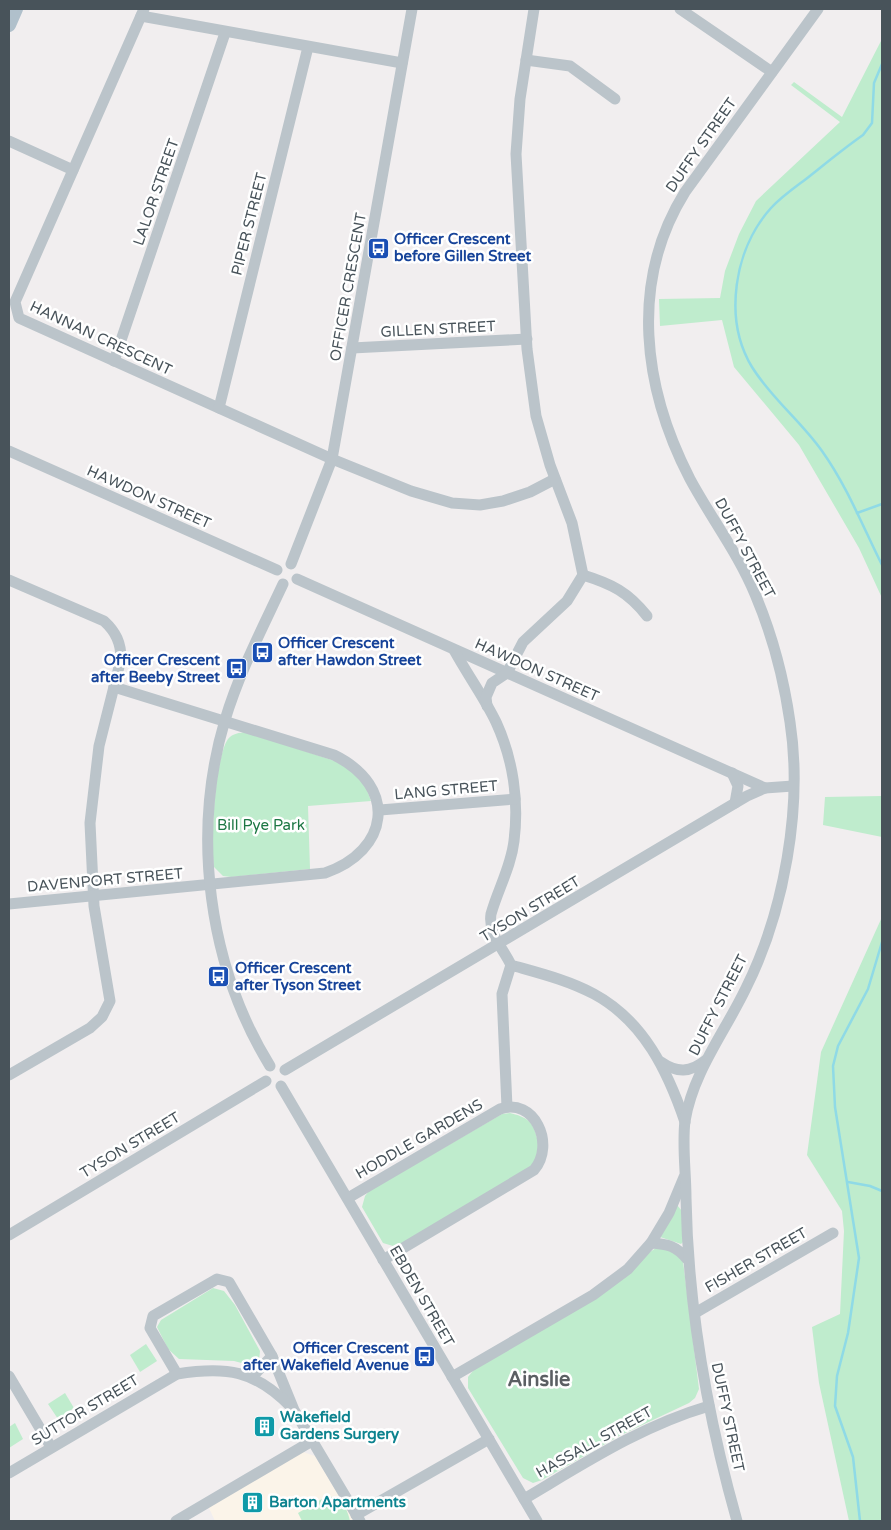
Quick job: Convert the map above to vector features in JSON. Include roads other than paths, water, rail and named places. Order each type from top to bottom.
[{"type":"main road","points":[[9,25],[16,9]]},
{"type":"street","name":"OFFICER CRESCENT","points":[[291,564],[332,459],[412,9]]},
{"type":"street","points":[[487,706],[486,697],[490,686],[507,673],[523,642],[567,601],[583,575],[572,523],[555,479],[536,416],[527,339],[516,154],[520,99],[534,9]]},
{"type":"street","points":[[680,9],[772,72]]},
{"type":"street","name":"DUFFY STREET","points":[[737,1521],[709,1406],[694,1313],[687,1259],[685,1122],[706,1060],[746,988],[769,929],[786,860],[793,786],[790,721],[777,660],[756,595],[724,533],[692,482],[667,426],[658,394],[651,356],[648,315],[651,276],[660,239],[670,215],[818,9]]},
{"type":"street","name":"HANNAN CRESCENT","points":[[402,63],[226,33],[142,12],[15,302],[19,318],[332,459],[411,491],[452,503],[480,505],[503,501],[530,492],[555,479]]},
{"type":"street","name":"LALOR STREET","points":[[114,361],[226,33]]},
{"type":"street","name":"PIPER STREET","points":[[219,408],[308,47]]},
{"type":"street","points":[[526,60],[570,66],[615,99]]},
{"type":"street","points":[[9,141],[73,170]]},
{"type":"street","name":"GILLEN STREET","points":[[352,348],[527,339]]},
{"type":"street","name":"HAWDON STREET","points":[[9,451],[277,570]]},
{"type":"street","points":[[283,564],[291,564],[298,570],[297,579],[291,585],[283,584],[277,579],[277,570],[283,564]]},
{"type":"street","points":[[583,575],[614,585],[630,596],[647,616]]},
{"type":"street","name":"HAWDON STREET","points":[[297,579],[765,788]]},
{"type":"street","points":[[9,580],[104,621],[110,627],[121,649],[114,687],[99,746],[90,823],[93,896],[110,1001],[102,1017],[90,1028],[9,1075]]},
{"type":"street","points":[[270,1066],[242,1012],[222,957],[207,885],[209,812],[213,778],[225,721],[244,670],[283,584]]},
{"type":"street","points":[[454,650],[496,722],[507,752],[515,799],[514,842],[490,921],[493,934],[511,965],[570,983],[595,994],[632,1024],[661,1062],[685,1122]]},
{"type":"street","points":[[114,687],[334,755],[352,764],[367,778],[380,810]]},
{"type":"street","points":[[732,773],[738,786],[735,803]]},
{"type":"street","name":"TYSON STREET","points":[[286,1070],[735,803],[765,788],[793,786]]},
{"type":"street","name":"LANG STREET","points":[[380,810],[515,799]]},
{"type":"street","name":"DAVENPORT STREET","points":[[9,904],[325,873],[342,868],[361,853],[374,833],[380,810]]},
{"type":"street","name":"HODDLE GARDENS","points":[[506,1107],[502,994],[511,965]]},
{"type":"street","points":[[661,1062],[670,1068],[682,1071],[691,1070],[706,1060]]},
{"type":"street","points":[[280,1065],[286,1070],[287,1078],[281,1086],[273,1086],[266,1081],[266,1071],[270,1066],[280,1065]]},
{"type":"street","name":"TYSON STREET","points":[[9,1235],[266,1081]]},
{"type":"street","name":"EBDEN STREET","points":[[281,1086],[537,1521]]},
{"type":"street","name":"HODDLE GARDENS","points":[[348,1198],[506,1107],[529,1115],[540,1128],[544,1146],[539,1164],[526,1176],[383,1260]]},
{"type":"street","points":[[452,1377],[605,1287],[628,1269],[651,1243],[669,1213],[686,1173]]},
{"type":"street","name":"FISHER STREET","points":[[694,1313],[833,1233]]},
{"type":"street","points":[[651,1243],[671,1245],[679,1249],[687,1259]]},
{"type":"street","points":[[177,1374],[150,1328],[154,1316],[217,1279],[228,1282],[272,1356],[294,1410],[358,1518],[489,1439]]},
{"type":"street","points":[[252,1377],[272,1356]]},
{"type":"street","name":"SUTTOR STREET","points":[[9,1473],[177,1374],[205,1369],[231,1370],[252,1377],[274,1390],[294,1410]]},
{"type":"street","points":[[9,1376],[52,1447]]},
{"type":"street","name":"HASSALL STREET","points":[[524,1499],[637,1432],[675,1416],[709,1406]]},
{"type":"street","points":[[176,1521],[312,1441]]},
{"type":"waterway","points":[[882,64],[874,83],[872,123],[863,135],[783,196],[758,225],[748,243],[741,264],[736,306],[738,328],[743,348],[752,367],[768,389],[814,440],[831,464],[847,492],[882,565]]},
{"type":"waterway","points":[[857,513],[882,504]]},
{"type":"waterway","points":[[860,1521],[853,1457],[835,1406],[837,1376],[848,1333],[859,1258],[835,1107],[833,1066],[838,1046],[868,989],[882,942]]},
{"type":"waterway","points":[[848,1182],[870,1186],[882,1191]]},
{"type":"place","name":"Officer Crescent before Gillen Street","points":[[378,248]]},
{"type":"place","name":"Officer Crescent after Hawdon Street","points":[[262,652]]},
{"type":"place","name":"Officer Crescent after Beeby Street","points":[[236,669]]},
{"type":"place","name":"Officer Crescent after Tyson Street","points":[[219,977]]},
{"type":"place","name":"Officer Crescent after Wakefield Avenue","points":[[425,1357]]},
{"type":"place","name":"Wakefield Gardens Surgery","points":[[264,1426]]},
{"type":"place","name":"Barton Apartments","points":[[253,1502]]},
{"type":"district","name":"Ainslie","points":[[539,1380]]},
{"type":"park label","name":"Bill Pye Park","points":[[261,825]]}]
